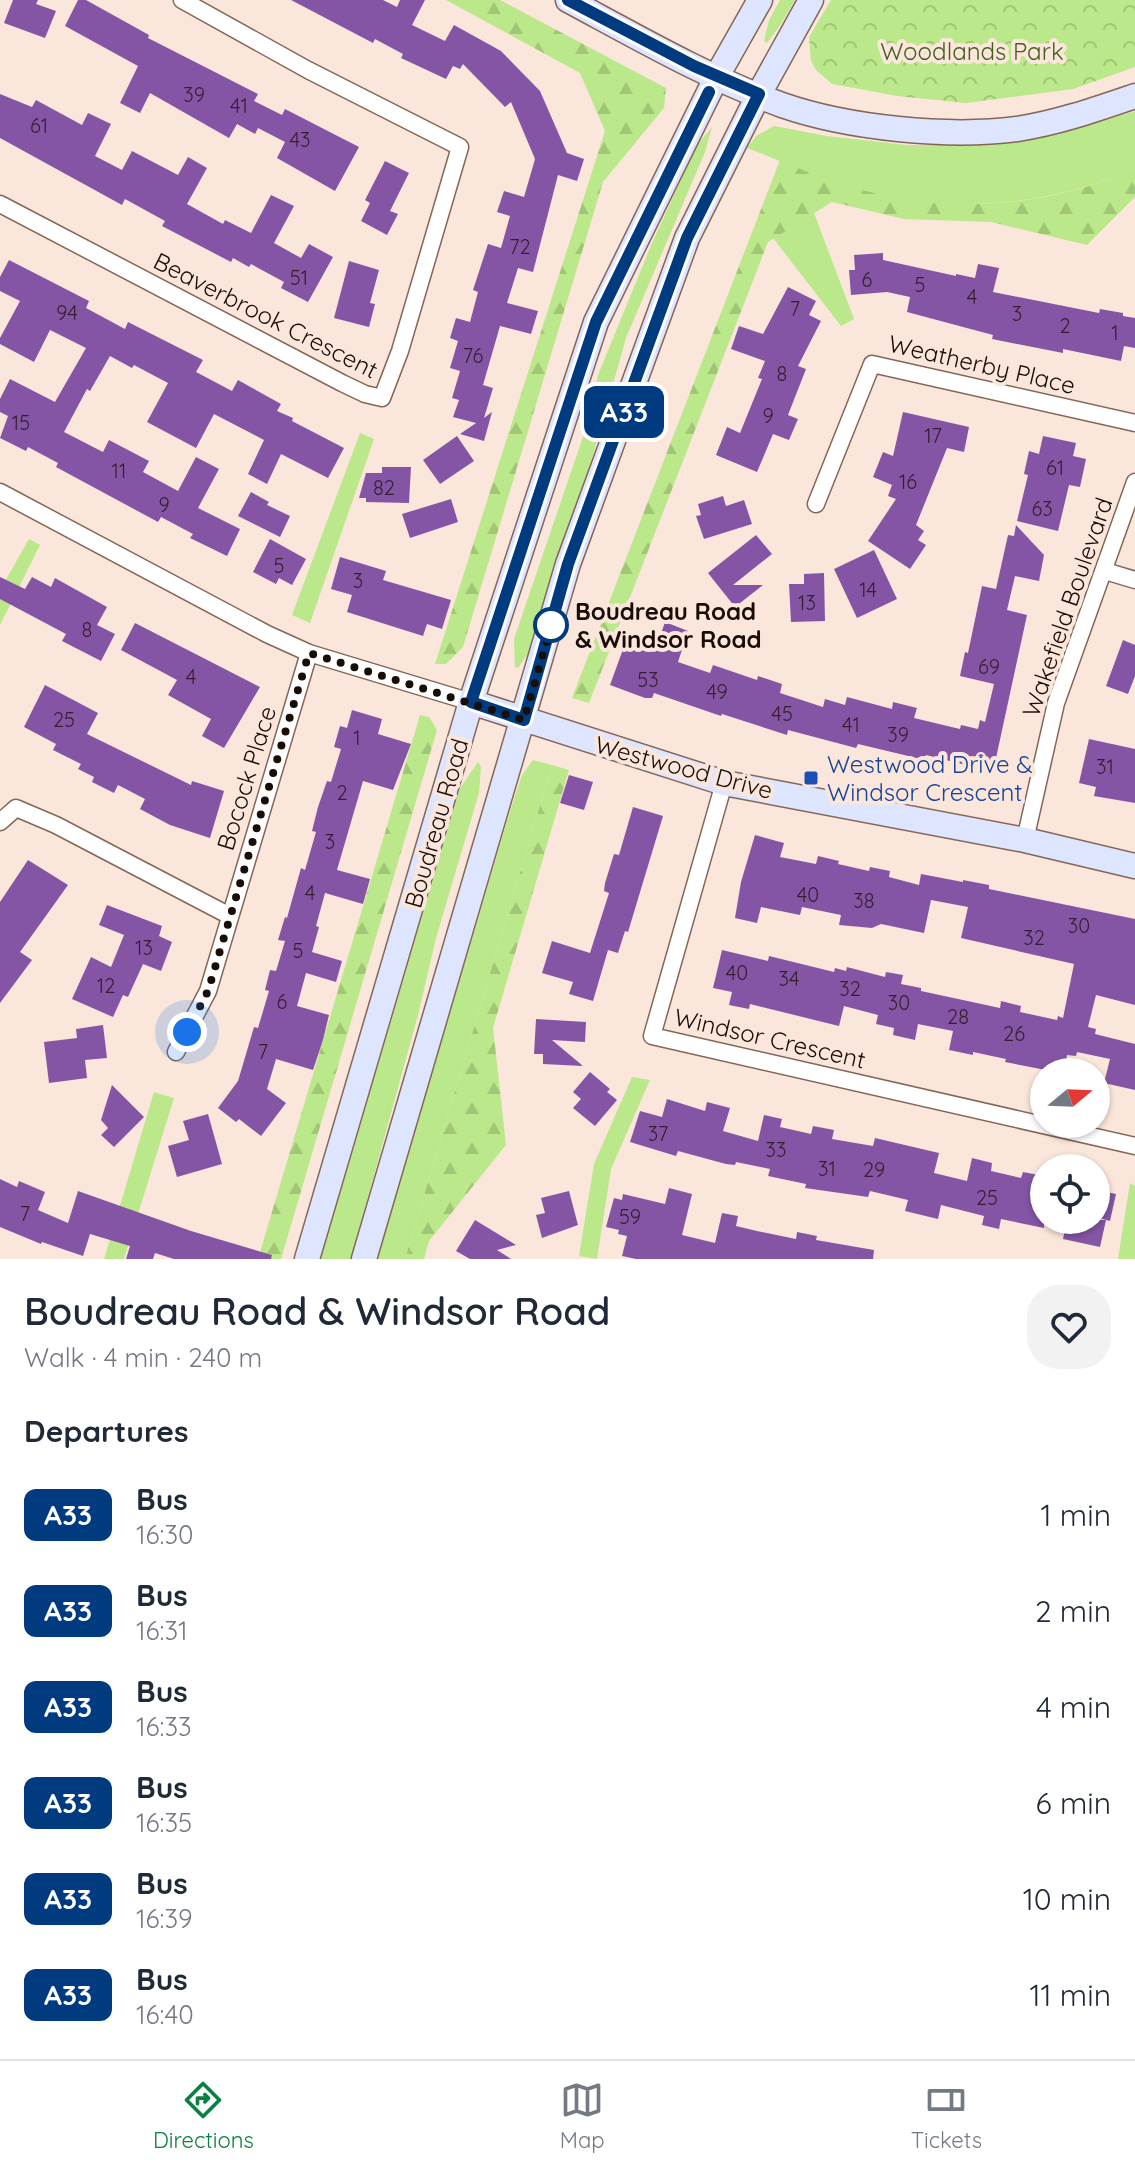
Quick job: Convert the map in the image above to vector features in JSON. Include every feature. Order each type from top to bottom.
[{"type":"main road","points":[[568,0],[717,76],[783,105],[868,126],[947,132],[1018,129],[1135,96]]},
{"type":"main road","name":"Boudreau Road","points":[[307,1259],[471,702],[596,322],[717,76],[760,0]]},
{"type":"main road","points":[[364,1259],[568,564],[687,238],[759,94],[811,0]]},
{"type":"main road","name":"Westwood Drive","points":[[471,702],[724,783],[1025,840],[1135,866]]},
{"type":"street","name":"Beaverbrook Crescent","points":[[0,204],[328,376],[365,394],[382,398],[400,351],[460,147],[308,70],[182,0]]},
{"type":"street","name":"Weatherby Place","points":[[816,504],[872,364],[1135,423]]},
{"type":"street","name":"Wakefield Boulevard","points":[[1025,840],[1056,703],[1135,482]]},
{"type":"street","points":[[0,492],[267,634],[309,653],[471,702]]},
{"type":"street","points":[[1105,571],[1135,580]]},
{"type":"street","name":"Bocock Place","points":[[176,1052],[208,991],[309,653]]},
{"type":"street","name":"Windsor Crescent","points":[[724,783],[652,1036],[1135,1146]]},
{"type":"street","points":[[0,822],[16,808],[56,825],[230,916]]},
{"type":"green space","points":[[446,0],[500,0],[666,88],[664,108],[603,182],[463,647],[446,664],[435,664],[605,131],[580,73]]},
{"type":"green space","points":[[780,0],[795,0],[767,43],[764,41],[769,20]]},
{"type":"green space","name":"Woodlands Park","points":[[831,0],[1135,0],[1135,67],[1073,89],[966,103],[897,96],[832,84],[811,61],[809,37]]},
{"type":"green space","points":[[1135,111],[1135,169],[1067,192],[996,203],[925,202],[890,197],[841,185],[747,148],[756,136],[774,126],[827,136],[907,145],[971,145],[1062,133]]},
{"type":"green space","points":[[712,127],[705,152],[626,338],[593,455],[531,649],[518,668],[515,667],[514,639],[585,431],[598,375],[652,243],[697,145]]},
{"type":"green space","points":[[780,160],[868,191],[912,200],[956,204],[1001,203],[1046,197],[1135,169],[1135,197],[1087,245],[991,222],[904,219],[832,202],[768,242],[589,703],[572,698]]},
{"type":"green space","points":[[814,213],[854,319],[841,326],[773,238]]},
{"type":"green space","points":[[360,433],[374,439],[310,623],[292,615]]},
{"type":"green space","points":[[29,539],[40,545],[0,625],[0,590]]},
{"type":"green space","points":[[420,715],[429,717],[437,730],[281,1259],[258,1259]]},
{"type":"green space","points":[[533,760],[552,765],[405,1259],[377,1259],[511,808],[522,775]]},
{"type":"green space","points":[[478,762],[481,767],[479,793],[436,938],[351,1259],[321,1259],[460,788]]},
{"type":"green space","points":[[552,765],[569,770],[493,1028],[506,1145],[429,1241],[424,1259],[405,1259]]},
{"type":"green space","points":[[632,1077],[650,1080],[611,1169],[597,1259],[579,1256],[594,1164]]},
{"type":"green space","points":[[154,1092],[174,1098],[124,1259],[104,1259]]},
{"type":"green space","points":[[1130,1183],[1135,1186],[1135,1259],[1118,1259]]},
{"type":"building","points":[[13,0],[38,0],[36,4],[56,11],[45,38],[4,23]]},
{"type":"building","points":[[78,0],[86,0],[149,35],[148,38],[258,94],[254,101],[282,115],[285,109],[359,147],[335,191],[277,158],[285,142],[258,128],[255,134],[237,124],[229,138],[150,93],[140,113],[120,103],[138,66],[65,26]]},
{"type":"building","points":[[291,0],[383,0],[397,7],[400,0],[425,0],[412,25],[445,41],[454,25],[501,51],[540,91],[567,153],[584,159],[577,181],[558,175],[533,272],[518,268],[507,303],[538,311],[531,334],[500,326],[483,385],[493,388],[484,418],[492,412],[484,441],[460,434],[476,423],[453,417],[459,400],[452,398],[460,371],[450,368],[458,341],[450,338],[456,318],[470,322],[478,292],[473,290],[488,244],[501,248],[510,216],[497,212],[504,191],[524,197],[535,159],[511,102],[505,107],[463,64],[460,69],[453,66],[446,79],[401,58],[403,54],[375,39],[373,43]]},
{"type":"building","points":[[0,94],[32,107],[36,100],[82,125],[88,113],[111,124],[95,156],[122,170],[132,151],[178,175],[188,157],[207,168],[187,204],[223,224],[225,220],[251,233],[271,195],[294,206],[274,243],[301,258],[309,244],[333,257],[308,302],[281,288],[284,282],[251,264],[249,267],[233,258],[231,262],[162,226],[165,221],[125,199],[122,205],[0,138]]},
{"type":"building","points":[[385,161],[409,173],[390,211],[398,214],[387,235],[361,221],[370,203],[365,200]]},
{"type":"building","points":[[883,253],[883,260],[956,276],[975,278],[978,264],[999,268],[993,292],[1099,313],[1100,309],[1123,313],[1123,316],[1135,318],[1135,348],[1124,346],[1121,361],[1063,349],[1063,353],[992,339],[993,335],[907,312],[910,297],[887,292],[851,295],[849,270],[855,270],[854,255]]},
{"type":"building","points":[[9,260],[89,301],[86,308],[125,329],[128,322],[203,360],[196,372],[232,391],[238,380],[281,404],[277,411],[344,448],[328,478],[281,454],[267,484],[248,474],[264,440],[214,414],[196,448],[147,422],[168,383],[110,356],[90,391],[87,389],[64,432],[103,452],[109,440],[149,461],[143,472],[178,491],[196,457],[219,469],[198,508],[240,529],[227,556],[190,538],[193,534],[161,517],[158,522],[56,467],[58,463],[28,447],[26,451],[0,438],[8,416],[0,412],[0,399],[10,379],[55,402],[86,348],[50,330],[34,362],[0,344],[0,338],[20,301],[0,291],[0,277]]},
{"type":"building","points":[[349,261],[379,270],[370,303],[375,304],[369,327],[334,318]]},
{"type":"building","points":[[788,287],[816,301],[809,315],[821,321],[798,366],[806,369],[788,415],[798,419],[789,440],[773,434],[757,472],[716,455],[727,427],[740,433],[762,379],[758,378],[765,361],[731,349],[739,326],[763,334]]},
{"type":"building","points":[[903,412],[969,427],[964,452],[947,448],[916,525],[924,531],[918,540],[926,545],[910,569],[868,541],[896,499],[888,496],[892,485],[873,477],[883,452],[893,456]]},
{"type":"building","points":[[457,436],[474,461],[440,484],[423,460]]},
{"type":"building","points":[[1043,436],[1076,443],[1073,456],[1086,459],[1080,487],[1069,485],[1058,531],[1017,521],[1028,475],[1024,474],[1029,451],[1039,454]]},
{"type":"building","points":[[382,467],[411,467],[409,503],[366,502],[366,498],[359,498],[366,473],[382,473]]},
{"type":"building","points":[[251,492],[269,502],[267,505],[290,516],[280,537],[238,516]]},
{"type":"building","points":[[723,496],[726,506],[744,500],[752,524],[704,539],[696,516],[701,515],[698,504]]},
{"type":"building","points":[[451,499],[458,522],[410,538],[402,514]]},
{"type":"building","points":[[1016,525],[1044,555],[1039,581],[1015,576],[1007,610],[1027,615],[993,772],[926,755],[925,760],[858,744],[856,748],[788,730],[787,735],[654,693],[652,698],[645,698],[610,685],[626,641],[655,651],[665,622],[688,631],[678,662],[710,673],[713,665],[757,680],[758,676],[782,684],[780,693],[823,707],[825,699],[845,705],[847,697],[892,709],[893,702],[917,708],[914,718],[960,729],[961,725],[978,729],[980,720],[985,722],[994,684],[960,676],[982,586],[996,589],[1008,535],[1014,536]]},
{"type":"building","points":[[756,535],[772,554],[733,585],[763,585],[735,607],[708,573]]},
{"type":"building","points":[[270,539],[306,559],[292,585],[279,578],[276,584],[253,572]]},
{"type":"building","points":[[874,550],[897,599],[857,618],[834,569]]},
{"type":"building","points":[[340,557],[386,571],[383,580],[451,600],[442,629],[427,624],[423,636],[347,612],[352,595],[331,589]]},
{"type":"building","points":[[824,573],[825,621],[791,622],[789,584],[804,584],[804,574]]},
{"type":"building","points":[[0,577],[25,589],[32,577],[51,587],[55,578],[107,607],[97,625],[115,634],[101,661],[62,641],[66,634],[0,599]]},
{"type":"building","points":[[135,623],[260,687],[224,748],[202,736],[211,719],[168,695],[177,680],[121,650]]},
{"type":"building","points":[[1123,640],[1135,645],[1135,676],[1128,694],[1106,686]]},
{"type":"building","points":[[45,685],[98,713],[87,734],[191,785],[192,781],[224,791],[210,838],[170,825],[140,809],[145,799],[118,785],[114,793],[92,782],[94,777],[78,769],[81,764],[53,750],[56,744],[24,727]]},
{"type":"building","points":[[352,710],[382,719],[378,734],[411,744],[393,790],[363,781],[337,870],[370,879],[363,904],[325,893],[312,952],[342,961],[336,982],[306,973],[297,1006],[329,1015],[323,1040],[313,1070],[276,1059],[267,1089],[286,1103],[261,1136],[218,1108],[238,1081],[254,1027],[258,1028],[269,991],[265,990],[270,970],[276,971],[285,941],[278,940],[301,868],[305,870],[316,832],[312,831],[318,807],[327,781],[331,782],[341,749],[334,747],[340,726],[347,728]]},
{"type":"building","points":[[1089,739],[1135,749],[1135,803],[1094,796],[1096,787],[1079,783]]},
{"type":"building","points":[[569,775],[593,782],[584,810],[560,803]]},
{"type":"building","points":[[633,807],[663,816],[628,932],[625,931],[618,953],[608,950],[593,1001],[569,994],[573,982],[542,973],[552,941],[590,953],[609,893],[604,891],[605,883],[614,854],[619,855]]},
{"type":"building","points":[[755,835],[784,843],[780,857],[816,864],[818,856],[869,871],[870,867],[890,871],[889,877],[919,885],[921,874],[963,880],[989,885],[989,889],[1135,919],[1135,1005],[1096,995],[1088,1027],[1096,1029],[1095,1034],[1135,1044],[1135,1090],[1110,1084],[1110,1058],[1077,1052],[1076,1056],[1067,1055],[1066,1058],[1030,1058],[1030,1067],[973,1052],[973,1055],[949,1050],[953,1031],[918,1024],[915,1040],[893,1035],[894,1028],[876,1024],[878,1015],[844,1006],[839,1026],[750,1004],[749,1009],[729,1005],[732,992],[713,988],[722,950],[768,961],[769,956],[834,972],[835,968],[846,971],[847,967],[885,977],[886,972],[903,975],[901,984],[921,988],[921,991],[1000,1008],[1001,1001],[1021,1006],[1020,1012],[1057,1020],[1058,1016],[1063,1018],[1074,964],[961,938],[968,907],[931,900],[924,933],[881,924],[872,928],[839,925],[841,915],[802,907],[800,915],[761,907],[757,923],[735,918],[741,882]]},
{"type":"building","points":[[28,860],[68,885],[20,952],[32,960],[0,1003],[0,902]]},
{"type":"building","points":[[107,905],[162,926],[159,936],[172,942],[161,971],[143,964],[128,997],[123,995],[113,1017],[72,999],[91,957],[111,967],[124,935],[99,925]]},
{"type":"building","points":[[536,1019],[586,1022],[585,1042],[552,1040],[583,1066],[543,1064],[543,1054],[534,1054]]},
{"type":"building","points":[[103,1025],[107,1058],[85,1060],[87,1078],[49,1083],[44,1042],[77,1038],[76,1029]]},
{"type":"building","points":[[590,1072],[610,1089],[607,1092],[617,1100],[595,1126],[573,1108],[581,1099],[573,1092]]},
{"type":"building","points":[[112,1085],[144,1117],[114,1147],[101,1135],[108,1128],[101,1120]]},
{"type":"building","points":[[667,1099],[705,1111],[707,1102],[730,1108],[723,1131],[758,1141],[764,1115],[782,1119],[780,1127],[811,1134],[813,1126],[834,1130],[832,1139],[873,1146],[875,1138],[939,1153],[934,1173],[967,1181],[972,1158],[992,1163],[991,1171],[1021,1178],[1023,1172],[1030,1173],[1030,1225],[1001,1219],[999,1229],[982,1225],[984,1216],[941,1205],[938,1219],[905,1211],[908,1200],[870,1191],[868,1197],[805,1188],[806,1184],[768,1176],[770,1169],[736,1162],[735,1165],[726,1164],[678,1151],[676,1156],[630,1142],[640,1111],[662,1117]]},
{"type":"building","points":[[208,1114],[222,1164],[177,1177],[168,1146],[189,1140],[183,1121]]},
{"type":"building","points":[[0,1179],[17,1187],[19,1181],[45,1192],[38,1210],[68,1223],[78,1191],[191,1231],[272,1255],[271,1259],[174,1259],[155,1253],[153,1259],[126,1259],[130,1246],[90,1234],[83,1256],[41,1244],[0,1227]]},
{"type":"building","points":[[669,1188],[692,1194],[682,1235],[715,1243],[722,1213],[738,1216],[736,1226],[796,1239],[797,1232],[817,1236],[816,1240],[874,1250],[873,1259],[636,1259],[622,1256],[627,1236],[606,1227],[614,1198],[622,1200],[623,1194],[665,1204]]},
{"type":"building","points":[[569,1191],[578,1225],[542,1238],[536,1215],[545,1213],[541,1198]]},
{"type":"building","points":[[1110,1193],[1116,1194],[1110,1221]]},
{"type":"building","points":[[475,1220],[516,1245],[497,1250],[511,1259],[470,1259],[456,1251]]},
{"type":"building","points":[[1064,1234],[1103,1234],[1100,1247],[1063,1239]]},
{"type":"bus line","name":"A33","points":[[568,0],[694,66],[759,94],[687,238],[568,564],[524,720],[471,702],[596,322],[709,92]]},
{"type":"place","name":"Boudreau Road & Windsor Road","points":[[551,625]]},
{"type":"place","name":"Westwood Drive & Windsor Crescent","points":[[811,778]]},
{"type":"route","points":[[187,1032],[208,991],[309,653],[524,720],[554,616],[551,625]]}]
